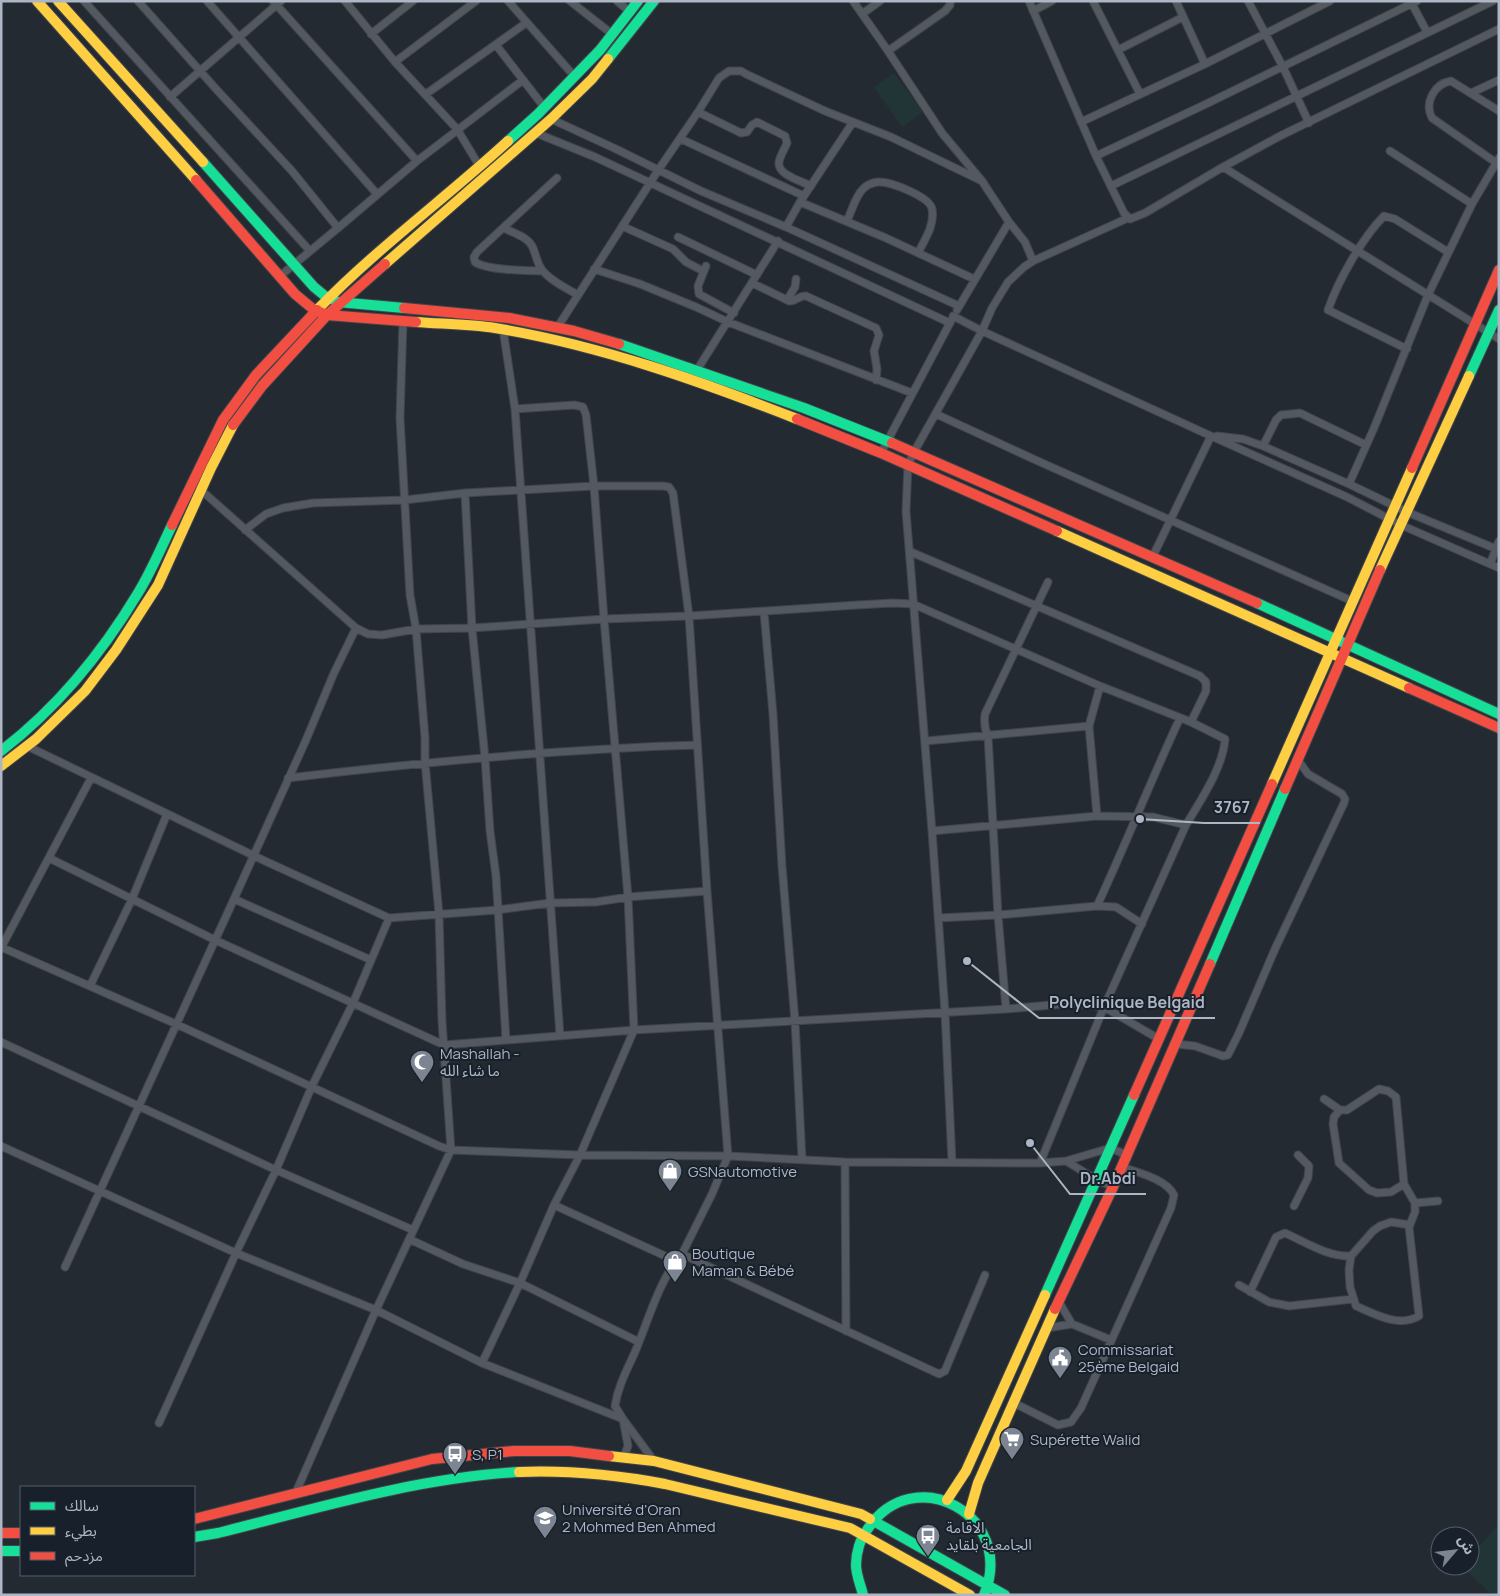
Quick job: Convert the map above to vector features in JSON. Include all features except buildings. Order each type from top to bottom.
[{"type":"main road","points":[[37,1],[314,312],[327,316],[503,329],[569,342],[631,359],[788,416],[881,453],[1499,728]]},
{"type":"main road","points":[[58,1],[295,264],[318,292],[328,298],[342,302],[509,318],[557,328],[632,348],[804,408],[887,440],[1153,556],[1499,714]]},
{"type":"main road","points":[[1,750],[18,738],[64,694],[107,642],[139,592],[223,420],[256,375],[328,298],[405,229],[480,167],[575,77],[638,1]]},
{"type":"main road","points":[[1,766],[36,739],[85,691],[116,650],[158,586],[233,425],[262,386],[342,302],[536,134],[592,79],[654,1]]},
{"type":"main road","points":[[947,1500],[966,1471],[1097,1180],[1499,270]]},
{"type":"main road","points":[[969,1514],[978,1483],[1122,1167],[1347,645],[1499,310]]},
{"type":"main road","points":[[1424,439],[1437,445]]},
{"type":"main road","points":[[195,1519],[296,1492],[442,1458],[514,1451],[570,1451],[624,1456],[654,1461],[861,1514],[986,1590],[1005,1595]]},
{"type":"main road","points":[[195,1537],[442,1480],[490,1474],[603,1474],[657,1482],[840,1526],[862,1534],[970,1595]]},
{"type":"main road","points":[[863,1595],[856,1573],[856,1560],[862,1534],[872,1519],[888,1506],[907,1498],[920,1496],[947,1500],[969,1514],[980,1526],[988,1541],[991,1557],[991,1572],[986,1590]]},
{"type":"main road","points":[[1,1533],[20,1533]]},
{"type":"main road","points":[[1,1550],[20,1551]]},
{"type":"street","points":[[84,1],[310,251]]},
{"type":"street","points":[[138,1],[292,171],[338,228]]},
{"type":"street","points":[[207,1],[377,194]]},
{"type":"street","points":[[345,1],[395,62],[457,129],[480,167]]},
{"type":"street","points":[[395,62],[476,1]]},
{"type":"street","points":[[508,1],[575,77]]},
{"type":"street","points":[[570,1],[612,34]]},
{"type":"street","points":[[617,1],[630,12]]},
{"type":"street","points":[[853,1],[942,133],[982,181],[1009,222],[1025,242],[1033,261]]},
{"type":"street","points":[[862,14],[880,1]]},
{"type":"street","points":[[888,51],[946,11],[950,1]]},
{"type":"street","points":[[1029,1],[1080,122],[1128,218]]},
{"type":"street","points":[[1034,11],[1052,1]]},
{"type":"street","points":[[1093,1],[1140,94]]},
{"type":"street","points":[[1176,1],[1205,64]]},
{"type":"street","points":[[1248,1],[1283,67],[1308,123]]},
{"type":"street","points":[[1310,1],[1314,10]]},
{"type":"street","points":[[1080,122],[1205,64],[1330,1]]},
{"type":"street","points":[[1111,186],[1492,1]]},
{"type":"street","points":[[371,34],[410,2]]},
{"type":"street","points":[[170,97],[277,3],[417,161]]},
{"type":"street","points":[[1096,156],[1414,3],[1427,32]]},
{"type":"street","points":[[1118,50],[1183,17]]},
{"type":"street","points":[[426,94],[526,23]]},
{"type":"street","points":[[952,1162],[945,1012],[926,741],[906,511],[908,465],[914,452],[982,331],[992,308],[1008,282],[1024,267],[1033,261],[1128,218],[1145,213],[1223,167],[1308,123],[1499,30]]},
{"type":"street","points":[[496,45],[544,107]]},
{"type":"street","points":[[557,328],[719,78],[729,71],[735,70],[746,74],[891,137],[982,181]]},
{"type":"street","points":[[280,276],[417,161],[523,80]]},
{"type":"street","points":[[1471,93],[1499,80]]},
{"type":"street","points":[[1349,484],[1428,295],[1472,204],[1498,162],[1432,118],[1428,111],[1429,100],[1435,91],[1447,82],[1454,82],[1499,111]]},
{"type":"street","points":[[698,112],[741,133],[747,132],[757,122],[785,136],[788,141],[779,161],[781,169],[785,173],[811,186]]},
{"type":"street","points":[[551,119],[659,169],[701,191],[786,227],[959,306]]},
{"type":"street","points":[[786,227],[802,199],[853,122]]},
{"type":"street","points":[[536,134],[595,157],[952,320],[982,331],[1499,568]]},
{"type":"street","points":[[681,138],[847,221],[974,279]]},
{"type":"street","points":[[1390,151],[1472,204]]},
{"type":"street","points":[[1223,167],[1499,339]]},
{"type":"street","points":[[543,272],[488,267],[475,262],[474,257],[477,252],[556,178]]},
{"type":"street","points":[[847,221],[859,194],[866,186],[878,182],[893,184],[927,200],[932,207],[933,223],[918,253]]},
{"type":"street","points":[[1407,349],[1328,310],[1332,298],[1358,251],[1378,223],[1387,216],[1448,252]]},
{"type":"street","points":[[881,453],[959,306],[1009,222]]},
{"type":"street","points":[[622,226],[673,249],[686,262],[705,269],[698,286],[699,294],[734,313]]},
{"type":"street","points":[[504,228],[528,240],[543,272],[552,280],[578,295]]},
{"type":"street","points":[[678,237],[757,275]]},
{"type":"street","points":[[697,370],[778,241]]},
{"type":"street","points":[[594,269],[640,284],[728,322],[912,394]]},
{"type":"street","points":[[787,300],[795,287],[796,279]]},
{"type":"street","points":[[752,284],[787,300],[793,301],[800,296],[806,296],[876,328],[879,335],[874,351],[877,369],[876,380]]},
{"type":"street","points":[[296,1492],[376,1310],[451,1150],[442,1021],[440,914],[416,629],[410,595],[404,500],[400,418],[403,321]]},
{"type":"street","points":[[503,329],[515,409],[560,1036]]},
{"type":"street","points":[[482,1363],[554,1205],[580,1155],[634,1030],[628,897],[594,486],[586,415],[583,407],[574,405],[515,409]]},
{"type":"street","points":[[1264,446],[1276,420],[1281,415],[1300,413],[1366,445]]},
{"type":"street","points":[[936,414],[1352,601]]},
{"type":"street","points":[[1211,436],[1243,438],[1264,446],[1407,512],[1498,547],[1490,564]]},
{"type":"street","points":[[1153,556],[1211,436]]},
{"type":"street","points":[[244,530],[266,514],[283,508],[314,503],[404,500],[465,493],[594,486],[663,486],[673,493],[689,616],[728,1156],[712,1194],[682,1254],[676,1261],[654,1303],[639,1342],[622,1378],[616,1397],[615,1406],[622,1419],[654,1461]]},
{"type":"street","points":[[202,490],[244,530],[356,628],[368,634],[382,635],[416,629],[472,628],[893,603],[914,604],[1100,686],[1191,722],[1225,739],[1224,750],[1208,787],[1186,825],[1104,1007],[1040,1163]]},
{"type":"street","points":[[465,493],[472,628],[490,831],[496,876],[506,1040]]},
{"type":"street","points":[[911,552],[1200,676],[1206,682],[1206,691],[1191,722]]},
{"type":"street","points":[[1006,1009],[998,915],[988,736],[984,728],[985,714],[1048,582]]},
{"type":"street","points":[[764,612],[795,1021],[802,1159]]},
{"type":"street","points":[[65,1267],[234,899],[334,672],[356,628]]},
{"type":"street","points":[[1097,816],[1089,726],[1100,686]]},
{"type":"street","points":[[1097,906],[1138,817],[1153,777],[1180,718]]},
{"type":"street","points":[[926,741],[1089,726]]},
{"type":"street","points":[[288,778],[426,762],[615,747],[697,745]]},
{"type":"street","points":[[27,746],[253,856],[388,918],[497,910],[550,903],[596,902],[628,897],[708,891]]},
{"type":"street","points":[[1176,1044],[1195,1046],[1223,1056],[1228,1055],[1344,803],[1345,799],[1342,794],[1308,774],[1298,760]]},
{"type":"street","points":[[1291,776],[1308,774]]},
{"type":"street","points":[[91,778],[1,948],[176,1024],[439,1146],[451,1150],[580,1155],[728,1156],[845,1162],[1040,1163],[1066,1160],[1110,1148],[1127,1155]]},
{"type":"street","points":[[90,986],[132,899],[167,814]]},
{"type":"street","points":[[932,831],[1097,816],[1153,817],[1186,825]]},
{"type":"street","points":[[49,858],[215,940],[444,1045],[634,1030],[1006,1009],[1074,1003],[1104,1007],[1159,1039]]},
{"type":"street","points":[[234,899],[371,960]]},
{"type":"street","points":[[938,918],[998,915],[1097,906],[1116,907],[1142,924]]},
{"type":"street","points":[[159,1423],[276,1170],[312,1086],[353,1003],[388,918]]},
{"type":"street","points":[[1181,1032],[1195,1046]]},
{"type":"street","points":[[1,1042],[276,1170],[413,1230]]},
{"type":"street","points":[[1324,1099],[1340,1110],[1347,1110],[1378,1089],[1388,1091],[1396,1097],[1404,1184],[1415,1204],[1415,1212],[1410,1225],[1420,1316],[1407,1320],[1383,1318],[1356,1306],[1348,1270],[1351,1256],[1380,1226],[1391,1222],[1410,1225]]},
{"type":"street","points":[[1340,1110],[1334,1117],[1333,1124],[1339,1163],[1369,1190],[1377,1194],[1390,1192],[1404,1184]]},
{"type":"street","points":[[1,1146],[236,1253],[376,1310],[482,1363],[622,1419]]},
{"type":"street","points":[[1294,1206],[1308,1178],[1309,1166],[1298,1155]]},
{"type":"street","points":[[1066,1160],[1097,1180],[1113,1187]]},
{"type":"street","points":[[845,1162],[846,1331]]},
{"type":"street","points":[[1014,1403],[1058,1425],[1071,1422],[1081,1408],[1171,1208],[1174,1195],[1171,1188],[1160,1182],[1122,1167]]},
{"type":"street","points":[[1415,1204],[1438,1201]]},
{"type":"street","points":[[554,1205],[676,1261]]},
{"type":"street","points":[[1250,1292],[1276,1237],[1285,1233],[1328,1253],[1343,1257],[1351,1256]]},
{"type":"street","points":[[409,1239],[463,1264],[520,1283],[639,1342]]},
{"type":"street","points":[[682,1254],[939,1374],[945,1371],[948,1366],[984,1275]]},
{"type":"street","points":[[1239,1285],[1269,1302],[1289,1306],[1353,1299]]},
{"type":"street","points":[[1059,1302],[1072,1324]]},
{"type":"street","points":[[1047,1328],[1072,1324],[1111,1340]]},
{"type":"street","points":[[622,1419],[628,1446],[624,1456]]},
{"type":"shaded area","points":[[894,73],[923,112],[902,127],[874,87]]},
{"type":"shaded area","points":[[1499,1524],[1499,1595],[1492,1595],[1472,1576],[1480,1576],[1480,1545]]},
{"type":"traffic: fast","points":[[508,141],[538,114],[600,50],[638,1]]},
{"type":"traffic: fast","points":[[608,59],[654,1]]},
{"type":"traffic: fast","points":[[203,162],[314,287],[325,296],[338,302],[404,308]]},
{"type":"traffic: fast","points":[[1469,376],[1499,310]]},
{"type":"traffic: fast","points":[[619,344],[804,408],[892,443]]},
{"type":"traffic: fast","points":[[1,751],[41,717],[94,658],[143,585],[172,525]]},
{"type":"traffic: fast","points":[[1257,603],[1499,714]]},
{"type":"traffic: fast","points":[[1210,964],[1285,789]]},
{"type":"traffic: fast","points":[[1045,1295],[1134,1095]]},
{"type":"traffic: fast","points":[[195,1537],[218,1533],[405,1487],[481,1475],[519,1472]]},
{"type":"traffic: fast","points":[[863,1595],[857,1573],[856,1560],[860,1542],[867,1530],[887,1509],[909,1499],[933,1498],[955,1506],[974,1521],[986,1541],[990,1566],[984,1595]]},
{"type":"traffic: fast","points":[[870,1519],[1005,1595]]},
{"type":"traffic: fast","points":[[1,1551],[20,1551]]},
{"type":"traffic: slow","points":[[37,1],[196,180]]},
{"type":"traffic: slow","points":[[58,1],[203,162]]},
{"type":"traffic: slow","points":[[385,264],[551,119],[592,79],[608,59]]},
{"type":"traffic: slow","points":[[317,310],[363,266],[508,141]]},
{"type":"traffic: slow","points":[[416,322],[495,328],[572,344],[611,354],[686,378],[797,419]]},
{"type":"traffic: slow","points":[[1380,570],[1469,376]]},
{"type":"traffic: slow","points":[[1,766],[36,739],[85,691],[116,650],[158,585],[211,468],[233,425]]},
{"type":"traffic: slow","points":[[1272,784],[1412,468]]},
{"type":"traffic: slow","points":[[1057,531],[1409,688]]},
{"type":"traffic: slow","points":[[947,1500],[966,1471],[1045,1295]]},
{"type":"traffic: slow","points":[[969,1514],[978,1483],[1055,1309]]},
{"type":"traffic: slow","points":[[609,1456],[654,1461],[861,1514],[870,1519]]},
{"type":"traffic: slow","points":[[519,1472],[611,1476],[665,1484],[850,1528],[970,1595]]},
{"type":"traffic: jam","points":[[196,180],[295,294],[313,309],[327,315],[416,322]]},
{"type":"traffic: jam","points":[[233,425],[262,386],[327,315],[385,264]]},
{"type":"traffic: jam","points":[[1412,468],[1499,270]]},
{"type":"traffic: jam","points":[[404,308],[509,318],[574,331],[619,344]]},
{"type":"traffic: jam","points":[[172,525],[223,420],[256,375],[317,310]]},
{"type":"traffic: jam","points":[[797,419],[881,453],[1057,531]]},
{"type":"traffic: jam","points":[[892,443],[1257,603]]},
{"type":"traffic: jam","points":[[1285,789],[1380,570]]},
{"type":"traffic: jam","points":[[1409,688],[1499,728]]},
{"type":"traffic: jam","points":[[1134,1095],[1272,784]]},
{"type":"traffic: jam","points":[[1055,1309],[1113,1187],[1210,964]]},
{"type":"traffic: jam","points":[[195,1519],[432,1459],[514,1451],[570,1451],[609,1456]]},
{"type":"traffic: jam","points":[[1,1533],[20,1533]]},
{"type":"place","name":"3767","points":[[1140,819]]},
{"type":"place","name":"Polyclinique Belgaid","points":[[967,961]]},
{"type":"place","name":"Mashallah - ما شاء الله","points":[[422,1083]]},
{"type":"place","name":"Dr.Abdi","points":[[1030,1143]]},
{"type":"place","name":"GSNautomotive","points":[[670,1192]]},
{"type":"place","name":"Boutique Maman & Bébé","points":[[675,1283]]},
{"type":"place","name":"Commissariat 25ème Belgaid","points":[[1060,1379]]},
{"type":"place","name":"Supérette Walid","points":[[1012,1460]]},
{"type":"place","name":"S, P1","points":[[455,1475]]},
{"type":"place","name":"Université d'Oran 2 Mohmed Ben Ahmed","points":[[545,1539]]},
{"type":"place","name":"الاقامة الجامعية بلقايد","points":[[928,1557]]}]
